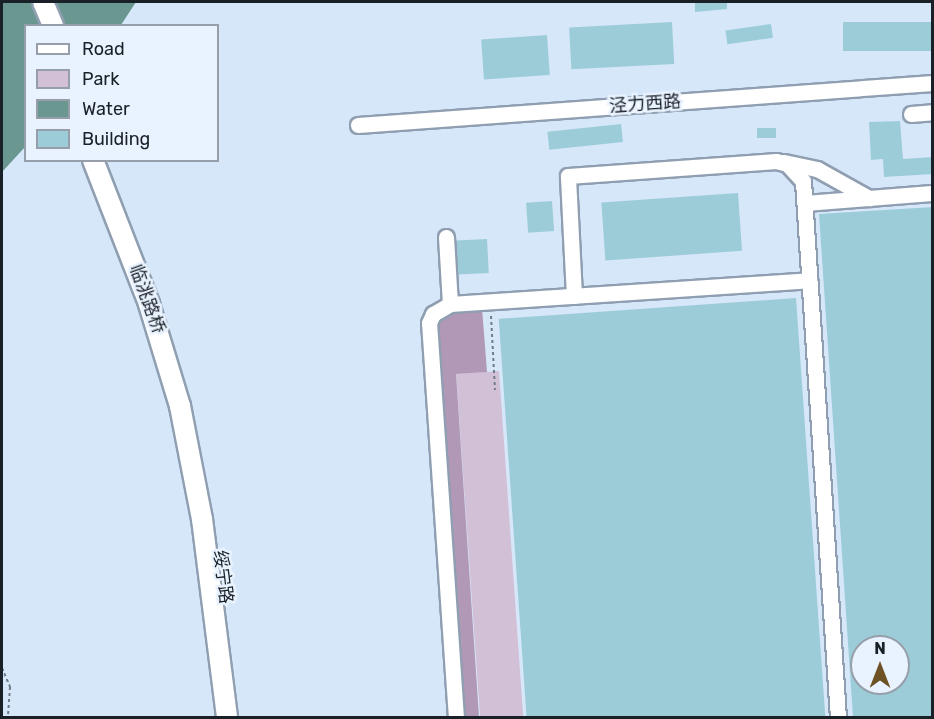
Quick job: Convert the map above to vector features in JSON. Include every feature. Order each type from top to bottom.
[{"type":"main road","points":[[29,2],[38,24]]},
{"type":"main road","points":[[43,2],[52,24]]},
{"type":"main road","name":"临洮路桥","points":[[94,162],[162,339],[195,440]]},
{"type":"main road","name":"临洮路桥","points":[[108,162],[165,308],[195,440]]},
{"type":"main road","name":"绥宁路","points":[[195,440],[227,717]]},
{"type":"main road","name":"绥宁路","points":[[195,440],[240,717]]},
{"type":"street","name":"泾力西路","points":[[358,125],[933,83]]},
{"type":"street","points":[[911,114],[933,112]]},
{"type":"street","points":[[574,296],[568,176],[776,161],[817,169],[869,198]]},
{"type":"street","points":[[776,161],[788,164],[803,181],[838,717]]},
{"type":"street","points":[[805,203],[933,193]]},
{"type":"street","points":[[446,237],[450,304]]},
{"type":"street","points":[[456,717],[429,323],[450,304],[809,280]]},
{"type":"path","points":[[490,301],[495,390]]},
{"type":"path","points":[[2,668],[10,687],[8,717]]},
{"type":"green space","points":[[499,371],[523,717],[480,718],[456,374]]},
{"type":"shaded area","points":[[482,308],[487,372],[456,374],[479,717],[463,717],[436,324],[448,311]]},
{"type":"water","points":[[2,2],[136,2],[122,24],[24,24],[24,148],[2,172]]},
{"type":"building","points":[[695,2],[727,2],[727,9],[695,12]]},
{"type":"building","points":[[672,22],[674,64],[571,69],[569,27]]},
{"type":"building","points":[[843,22],[932,22],[932,51],[843,51]]},
{"type":"building","points":[[771,24],[773,38],[727,44],[725,30]]},
{"type":"building","points":[[547,35],[550,75],[484,80],[481,40]]},
{"type":"building","points":[[900,121],[903,159],[933,157],[933,174],[884,177],[883,159],[871,160],[869,122]]},
{"type":"building","points":[[621,124],[623,142],[549,150],[547,132]]},
{"type":"building","points":[[757,128],[776,128],[776,138],[757,138]]},
{"type":"building","points":[[738,193],[742,251],[605,260],[601,203]]},
{"type":"building","points":[[552,201],[554,231],[528,233],[526,203]]},
{"type":"building","points":[[933,207],[933,717],[853,717],[852,695],[910,695],[910,635],[850,635],[850,673],[819,214]]},
{"type":"building","points":[[487,239],[489,273],[458,275],[456,241]]},
{"type":"building","points":[[796,298],[825,717],[527,718],[499,319]]}]
